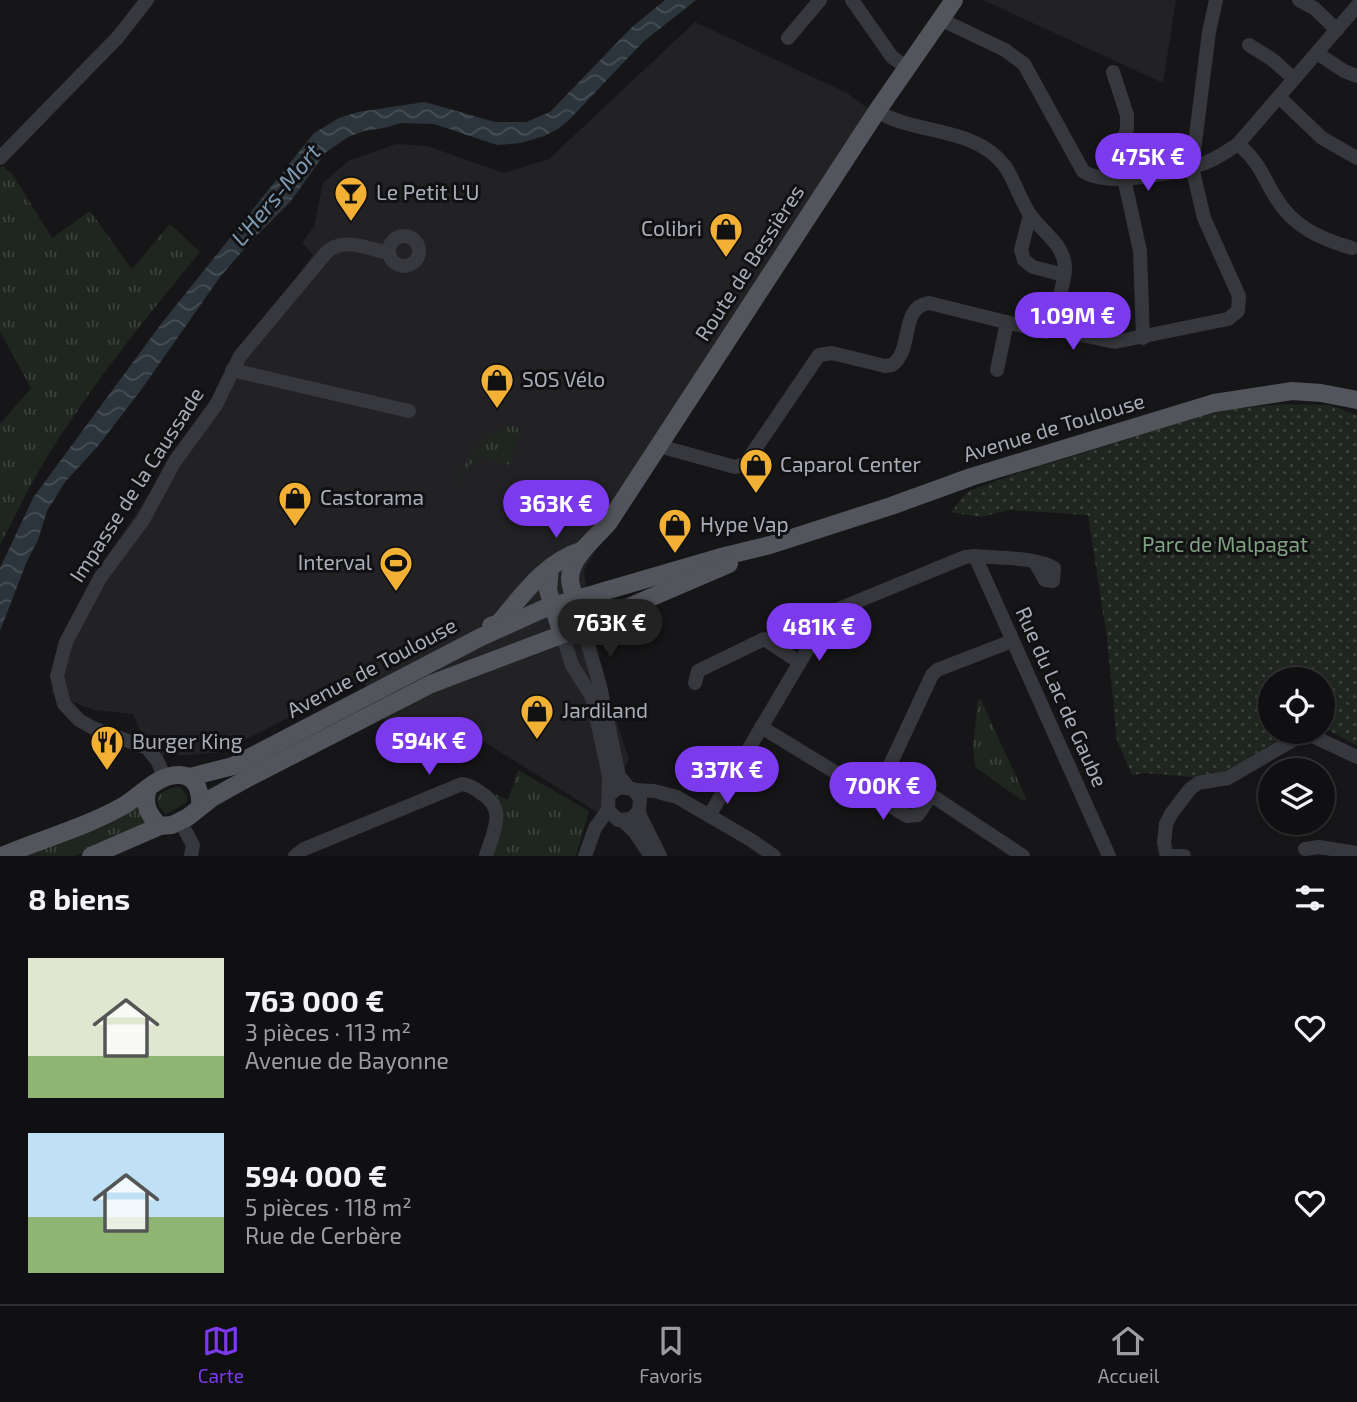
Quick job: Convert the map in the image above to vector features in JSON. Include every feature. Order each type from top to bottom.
[{"type":"main road","name":"Route de Bessières","points":[[575,600],[570,580],[571,572],[583,550],[609,522],[877,110],[954,0]]},
{"type":"main road","name":"Avenue de Toulouse","points":[[190,778],[233,766],[481,637],[553,606],[770,545],[971,477],[1214,403],[1292,391],[1357,400]]},
{"type":"main road","name":"Avenue de Toulouse","points":[[200,807],[260,772],[431,684],[522,649],[563,639],[582,627],[770,545]]},
{"type":"main road","name":"Route de Bessières","points":[[481,637],[483,631],[499,622],[538,576],[569,554],[583,550]]},
{"type":"main road","points":[[550,568],[548,590],[563,639]]},
{"type":"main road","points":[[2,856],[101,817],[165,778],[184,775],[190,778],[199,790],[200,807],[180,821],[172,825],[160,825],[91,856]]},
{"type":"main road","points":[[148,789],[146,808],[160,825]]},
{"type":"street","points":[[0,158],[118,37],[147,0]]},
{"type":"street","points":[[788,38],[820,0]]},
{"type":"street","points":[[852,0],[892,57],[906,67]]},
{"type":"street","points":[[659,446],[740,466],[750,459],[819,355],[832,353],[885,366],[892,365],[903,352],[912,313],[921,304],[929,303],[1046,332],[1053,329],[1115,342],[1227,319],[1238,312],[1241,304],[1204,218],[1192,167],[1209,32],[1216,0]]},
{"type":"street","points":[[1299,0],[1314,8],[1337,30]]},
{"type":"street","points":[[940,19],[1016,57],[1030,73],[1083,170],[1095,177],[1123,178],[1192,167],[1238,145],[1357,6]]},
{"type":"street","points":[[1249,45],[1273,60],[1294,79]]},
{"type":"street","points":[[1317,53],[1344,71],[1357,76]]},
{"type":"street","points":[[1113,72],[1128,115],[1119,155],[1140,251],[1143,338]]},
{"type":"street","points":[[1279,97],[1322,138],[1357,158]]},
{"type":"street","points":[[877,110],[895,121],[943,131],[988,151],[1003,164],[1030,215],[1059,247],[1063,257],[1065,275],[1053,329]]},
{"type":"street","points":[[1238,145],[1257,161],[1276,200],[1296,223],[1328,242],[1352,248]]},
{"type":"street","points":[[1030,215],[1021,250],[1024,260],[1033,267],[1065,275]]},
{"type":"street","name":"Impasse de la Caussade","points":[[165,778],[157,760],[147,748],[93,728],[71,712],[62,698],[57,676],[66,642],[100,578],[143,520],[175,461],[216,405],[240,356],[330,248],[344,244],[388,253]]},
{"type":"street","points":[[997,370],[1007,322]]},
{"type":"street","points":[[232,370],[409,411]]},
{"type":"street","points":[[709,816],[829,613],[965,556],[1035,562]]},
{"type":"street","name":"Rue du Lac de Gaube","points":[[975,556],[1109,856]]},
{"type":"street","points":[[575,600],[600,686],[619,776],[640,798],[640,818],[660,856]]},
{"type":"street","points":[[563,639],[572,665],[592,697],[615,811],[634,831],[651,856]]},
{"type":"street","points":[[695,683],[698,670],[764,639],[799,662]]},
{"type":"street","points":[[875,797],[932,675],[937,670],[1012,641]]},
{"type":"street","points":[[761,727],[907,816],[918,815],[931,795]]},
{"type":"street","points":[[1167,856],[1164,843],[1171,814],[1198,783],[1228,778],[1300,736],[1308,734],[1357,757]]},
{"type":"street","points":[[888,768],[1023,856]]},
{"type":"street","points":[[295,856],[304,849],[462,784],[469,785],[493,800],[497,807],[498,815],[486,856]]},
{"type":"street","points":[[593,856],[601,833],[615,811],[615,789],[665,793],[775,856]]},
{"type":"street","points":[[615,811],[634,817],[650,799],[665,793]]},
{"type":"street","points":[[584,856],[595,828],[615,811]]},
{"type":"street","points":[[180,821],[193,845],[191,856]]},
{"type":"street","points":[[650,836],[662,843],[669,856]]},
{"type":"street","points":[[751,840],[760,856]]},
{"type":"street","points":[[1305,849],[1319,847],[1357,853]]},
{"type":"street","points":[[1174,856],[1184,856]]},
{"type":"shaded area","points":[[983,0],[1176,0],[1163,83],[1074,42]]},
{"type":"shaded area","points":[[695,22],[847,93],[878,116],[678,412],[584,570],[597,662],[629,759],[600,814],[470,733],[408,761],[363,680],[221,752],[190,755],[163,755],[140,730],[133,714],[94,710],[52,694],[54,658],[93,577],[180,444],[211,405],[232,362],[313,255],[302,243],[314,226],[323,183],[348,161],[396,144],[427,146],[504,173],[549,159]]},
{"type":"green space","points":[[3,166],[13,175],[52,238],[90,211],[132,269],[170,224],[200,252],[133,335],[70,422],[32,483],[0,545],[0,424],[31,388],[0,332],[0,168]]},
{"type":"green space","name":"Parc de Malpagat","points":[[1282,404],[1330,405],[1357,415],[1357,746],[1335,734],[1335,667],[1258,667],[1258,744],[1271,744],[1223,774],[1194,777],[1145,773],[1132,775],[1117,741],[1107,639],[1088,515],[1009,510],[980,517],[951,512],[968,491],[1219,410]]},
{"type":"green space","points":[[510,425],[520,429],[510,465],[477,456],[465,471],[460,484],[458,482],[466,463],[477,447],[500,429]]},
{"type":"green space","points":[[978,700],[981,700],[1026,798],[1023,801],[975,767],[973,748]]},
{"type":"green space","points":[[518,770],[589,811],[576,856],[492,856],[503,812],[495,794],[508,800]]},
{"type":"green space","points":[[180,787],[187,795],[186,803],[166,814],[159,806],[158,795],[170,788]]},
{"type":"green space","points":[[139,806],[148,823],[75,856],[21,856],[118,819]]},
{"type":"water","name":"L'Hers-Mort","points":[[665,0],[696,0],[643,42],[569,120],[544,136],[521,143],[497,145],[434,124],[401,123],[348,137],[325,153],[291,201],[220,277],[141,390],[98,446],[65,482],[47,511],[38,540],[0,631],[0,568],[33,498],[161,324],[314,133],[339,118],[358,112],[425,102],[495,122],[526,122],[550,112],[632,27]]},
{"type":"place","name":"Le Petit L'U","points":[[351,223]]},
{"type":"place","name":"Colibri","points":[[726,259]]},
{"type":"place","name":"SOS Vélo","points":[[497,410]]},
{"type":"place","name":"Caparol Center","points":[[756,495]]},
{"type":"place","name":"Castorama","points":[[295,528]]},
{"type":"place","name":"Hype Vap","points":[[675,555]]},
{"type":"place","name":"Interval","points":[[396,593]]},
{"type":"place","name":"Jardiland","points":[[537,741]]},
{"type":"place","name":"Burger King","points":[[107,772]]}]
